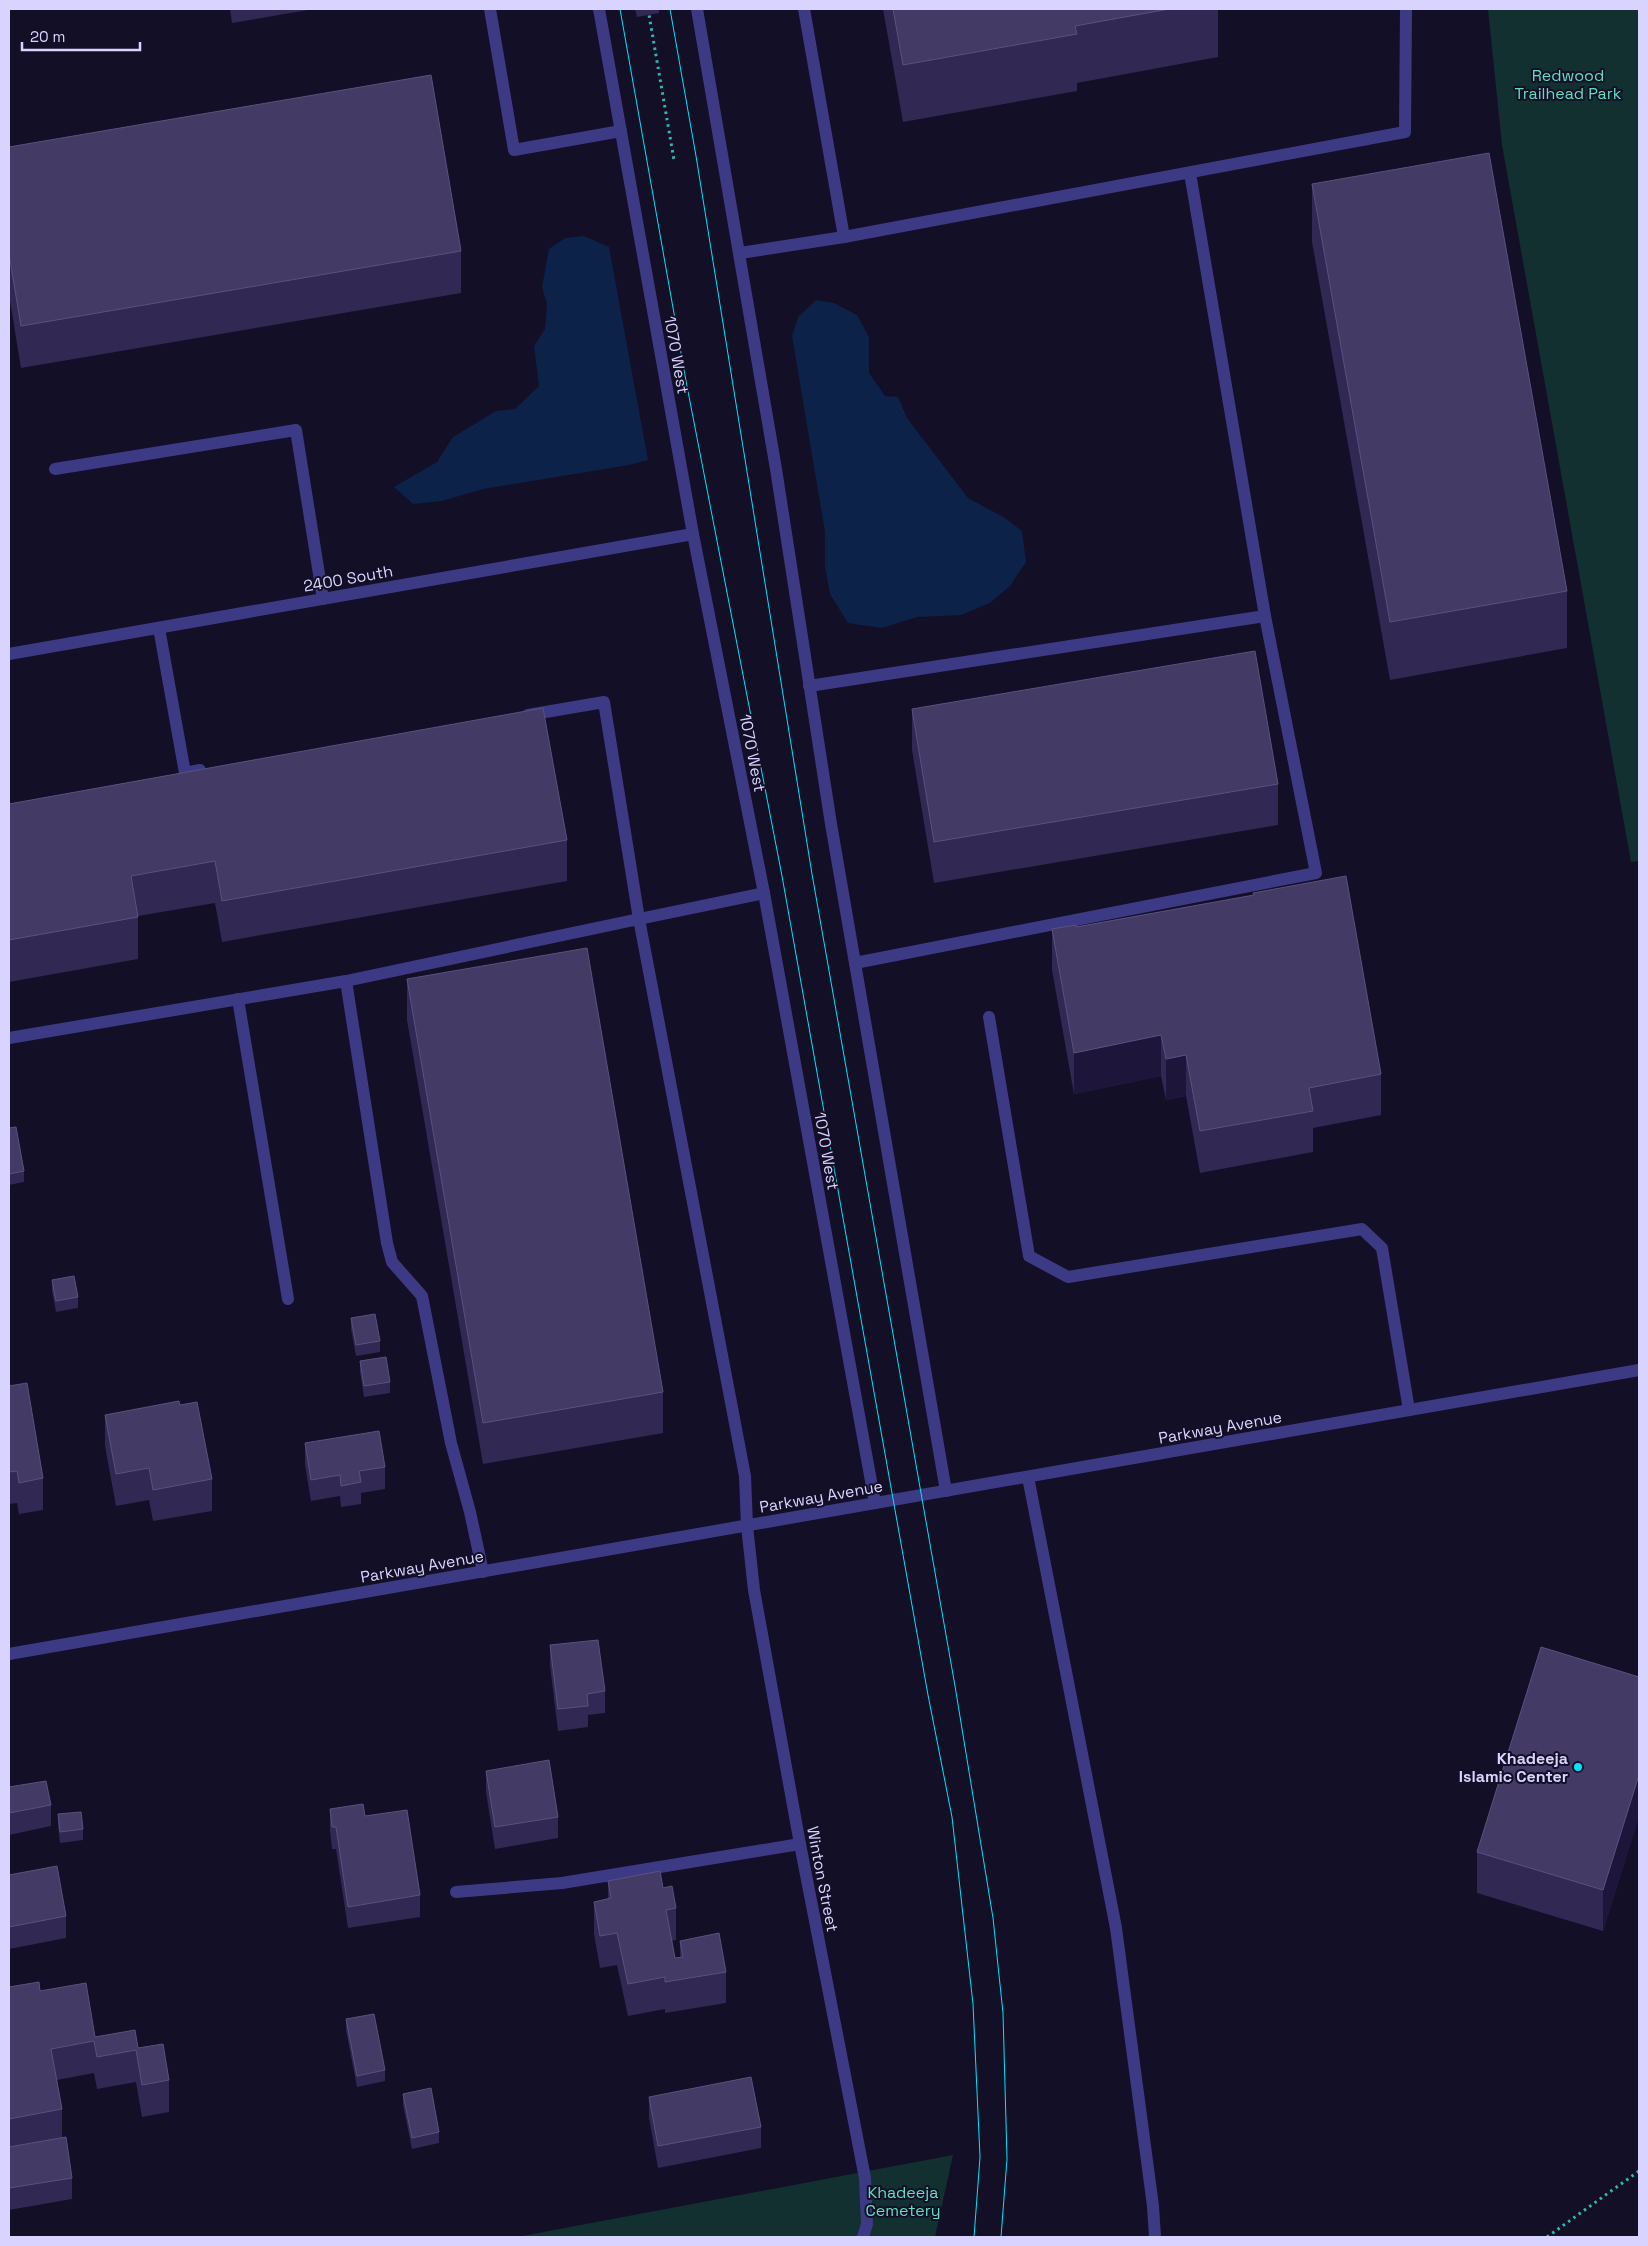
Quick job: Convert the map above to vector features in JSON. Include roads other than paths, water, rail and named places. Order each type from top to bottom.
[{"type":"street","points":[[490,9],[514,150],[621,131]]},
{"type":"street","name":"1070 West","points":[[599,9],[693,534],[764,893],[875,1503]]},
{"type":"street","points":[[697,9],[776,469],[809,686],[855,963],[946,1491]]},
{"type":"street","points":[[804,9],[844,237]]},
{"type":"street","points":[[740,253],[844,237],[1406,132],[1406,9]]},
{"type":"street","points":[[855,963],[1316,873],[1265,616],[1190,173]]},
{"type":"street","points":[[55,469],[296,430],[323,599]]},
{"type":"street","name":"2400 South","points":[[9,654],[693,534]]},
{"type":"street","points":[[809,686],[1265,616]]},
{"type":"street","points":[[159,628],[180,774],[214,768]]},
{"type":"street","name":"Winton Street","points":[[516,717],[604,702],[639,919],[745,1476],[747,1526],[754,1590],[800,1844],[865,2178],[867,2224],[863,2237]]},
{"type":"street","points":[[9,1038],[346,981],[764,893]]},
{"type":"street","points":[[346,981],[387,1243],[392,1262],[422,1296],[451,1443],[470,1512],[483,1572]]},
{"type":"street","points":[[238,999],[288,1299]]},
{"type":"street","points":[[989,1017],[1028,1256],[1068,1276],[1362,1229],[1382,1248],[1409,1410]]},
{"type":"street","name":"Parkway Avenue","points":[[9,1654],[1639,1370]]},
{"type":"street","points":[[1028,1477],[1116,1928],[1153,2206],[1155,2237]]},
{"type":"street","points":[[456,1892],[562,1883],[800,1844]]},
{"type":"water","points":[[584,236],[609,247],[648,460],[629,465],[483,489],[442,501],[413,504],[394,487],[437,462],[453,437],[496,411],[515,409],[539,386],[534,346],[545,329],[547,305],[542,287],[549,249],[565,238]]},
{"type":"water","points":[[816,300],[834,303],[857,315],[869,337],[869,373],[885,396],[898,397],[907,418],[968,498],[1005,518],[1022,531],[1026,562],[1010,586],[990,603],[961,615],[917,617],[882,628],[848,623],[830,594],[825,567],[825,532],[792,336],[798,317]]},
{"type":"tram line","points":[[620,9],[686,381],[782,876],[928,1695],[952,1817],[973,2004],[980,2157],[974,2237]]},
{"type":"tram line","points":[[670,9],[696,156],[812,874],[955,1686],[993,1918],[1003,2013],[1007,2159],[1001,2237]]},
{"type":"place","name":"Khadeeja Islamic Center","points":[[1578,1767]]},
{"type":"park label","name":"Redwood Trailhead Park","points":[[1568,84]]},
{"type":"park label","name":"Khadeeja Cemetery","points":[[903,2201]]}]
